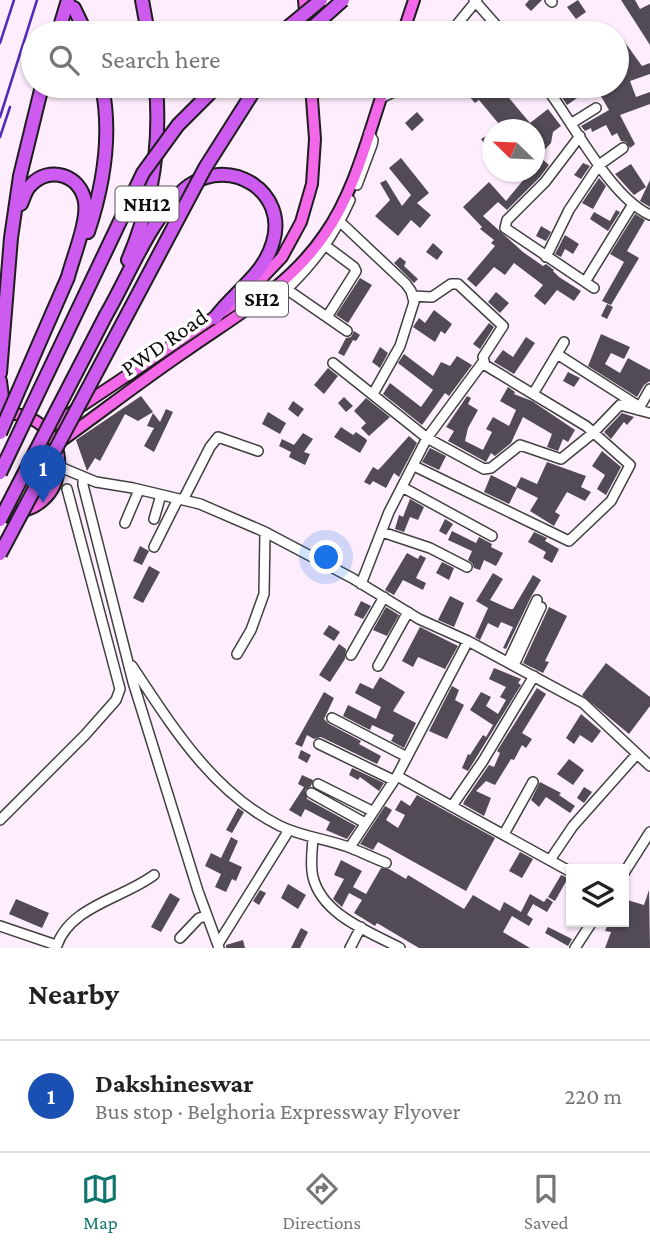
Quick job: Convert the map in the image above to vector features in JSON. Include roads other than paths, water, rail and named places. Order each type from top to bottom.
[{"type":"highway","points":[[142,0],[146,21]]},
{"type":"highway","points":[[296,21],[321,0]]},
{"type":"highway","points":[[319,21],[343,0]]},
{"type":"highway","points":[[63,21],[71,4]]},
{"type":"highway","points":[[71,4],[80,21]]},
{"type":"highway","points":[[0,373],[11,238],[20,177],[38,98]]},
{"type":"highway","name":"NH12","points":[[0,433],[88,232],[103,177],[106,139],[104,98]]},
{"type":"highway","name":"NH12","points":[[0,520],[106,315],[132,251],[150,193],[159,129],[157,98]]},
{"type":"highway","points":[[0,473],[143,173],[178,125],[205,98]]},
{"type":"highway","points":[[0,554],[205,168],[249,98]]},
{"type":"highway","points":[[11,238],[26,191],[34,182],[55,174],[73,180],[78,184],[84,198],[85,211],[68,277]]},
{"type":"highway","points":[[106,315],[168,206],[191,184],[202,179],[211,176],[238,176],[253,182],[265,193],[272,207],[275,235],[261,268],[224,305],[215,318]]},
{"type":"highway","points":[[0,381],[2,413]]},
{"type":"main road","points":[[304,0],[305,21]]},
{"type":"main road","points":[[406,21],[414,0]]},
{"type":"main road","name":"PWD Road","points":[[47,429],[215,318],[243,298],[271,271],[282,257],[307,204],[314,166],[311,98]]},
{"type":"main road","name":"PWD Road","points":[[57,444],[284,287],[338,219],[381,98]]},
{"type":"main road","points":[[0,512],[26,511],[40,503],[51,492],[60,467],[57,444],[47,429],[27,415],[2,413]]},
{"type":"street","points":[[459,21],[476,0],[493,21]]},
{"type":"street","points":[[556,98],[608,178],[633,205],[650,215]]},
{"type":"street","points":[[572,123],[596,107]]},
{"type":"street","points":[[580,136],[545,183],[505,224],[507,231],[594,288]]},
{"type":"street","points":[[546,257],[569,210],[599,164],[623,148]]},
{"type":"street","points":[[585,282],[633,205]]},
{"type":"street","points":[[347,331],[284,287],[326,246],[338,219],[406,284],[413,296],[414,302],[400,346],[373,394]]},
{"type":"street","points":[[326,246],[356,271],[327,317]]},
{"type":"street","points":[[361,584],[402,487],[427,438],[503,329],[501,323],[454,283],[432,296],[413,296]]},
{"type":"street","points":[[533,394],[564,342]]},
{"type":"street","points":[[557,354],[639,409]]},
{"type":"street","points":[[414,466],[569,541],[611,501],[630,466],[593,433],[482,362]]},
{"type":"street","points":[[333,363],[427,438],[484,469],[491,468],[520,445],[561,459],[593,433],[617,406],[624,405],[650,413]]},
{"type":"street","points":[[639,409],[650,389]]},
{"type":"street","points":[[154,547],[218,437],[258,452]]},
{"type":"street","points":[[60,467],[83,481],[200,504],[265,532],[408,612],[583,703],[650,766]]},
{"type":"street","points":[[51,492],[67,489],[83,481]]},
{"type":"street","points":[[83,481],[127,659],[207,916],[219,946]]},
{"type":"street","points":[[402,487],[492,536]]},
{"type":"street","points":[[0,820],[93,726],[116,700],[120,689],[67,489]]},
{"type":"street","points":[[125,523],[139,490]]},
{"type":"street","points":[[154,519],[161,495]]},
{"type":"street","points":[[237,654],[251,630],[264,594],[265,532]]},
{"type":"street","points":[[382,532],[430,548],[467,567]]},
{"type":"street","points":[[351,655],[384,597]]},
{"type":"street","points":[[511,664],[539,603]]},
{"type":"street","points":[[378,666],[408,612]]},
{"type":"street","points":[[349,848],[395,778],[468,641]]},
{"type":"street","points":[[127,659],[190,752],[248,806],[289,830],[349,848],[386,863]]},
{"type":"street","points":[[452,806],[483,761],[534,676]]},
{"type":"street","points":[[332,718],[407,757]]},
{"type":"street","points":[[319,744],[452,806],[566,869]]},
{"type":"street","points":[[550,860],[573,826],[637,754]]},
{"type":"street","points":[[504,834],[533,782]]},
{"type":"street","points":[[318,784],[372,811]]},
{"type":"street","points":[[311,793],[365,823]]},
{"type":"street","points":[[219,946],[289,830]]},
{"type":"street","points":[[629,865],[650,832]]},
{"type":"street","points":[[313,839],[313,877],[322,897],[335,911],[400,948]]},
{"type":"street","points":[[0,926],[56,947],[83,912],[138,887],[154,876]]},
{"type":"street","points":[[180,938],[199,918],[207,916]]},
{"type":"street","points":[[350,948],[361,927]]},
{"type":"street","points":[[576,947],[589,927]]},
{"type":"street","points":[[225,933],[229,948]]},
{"type":"railway","points":[[0,43],[14,0]]},
{"type":"railway","points":[[30,21],[37,0]]},
{"type":"railway","points":[[0,117],[21,51]]},
{"type":"railway","points":[[0,137],[10,107]]},
{"type":"place","name":"Dakshineswar","points":[[43,503]]}]
